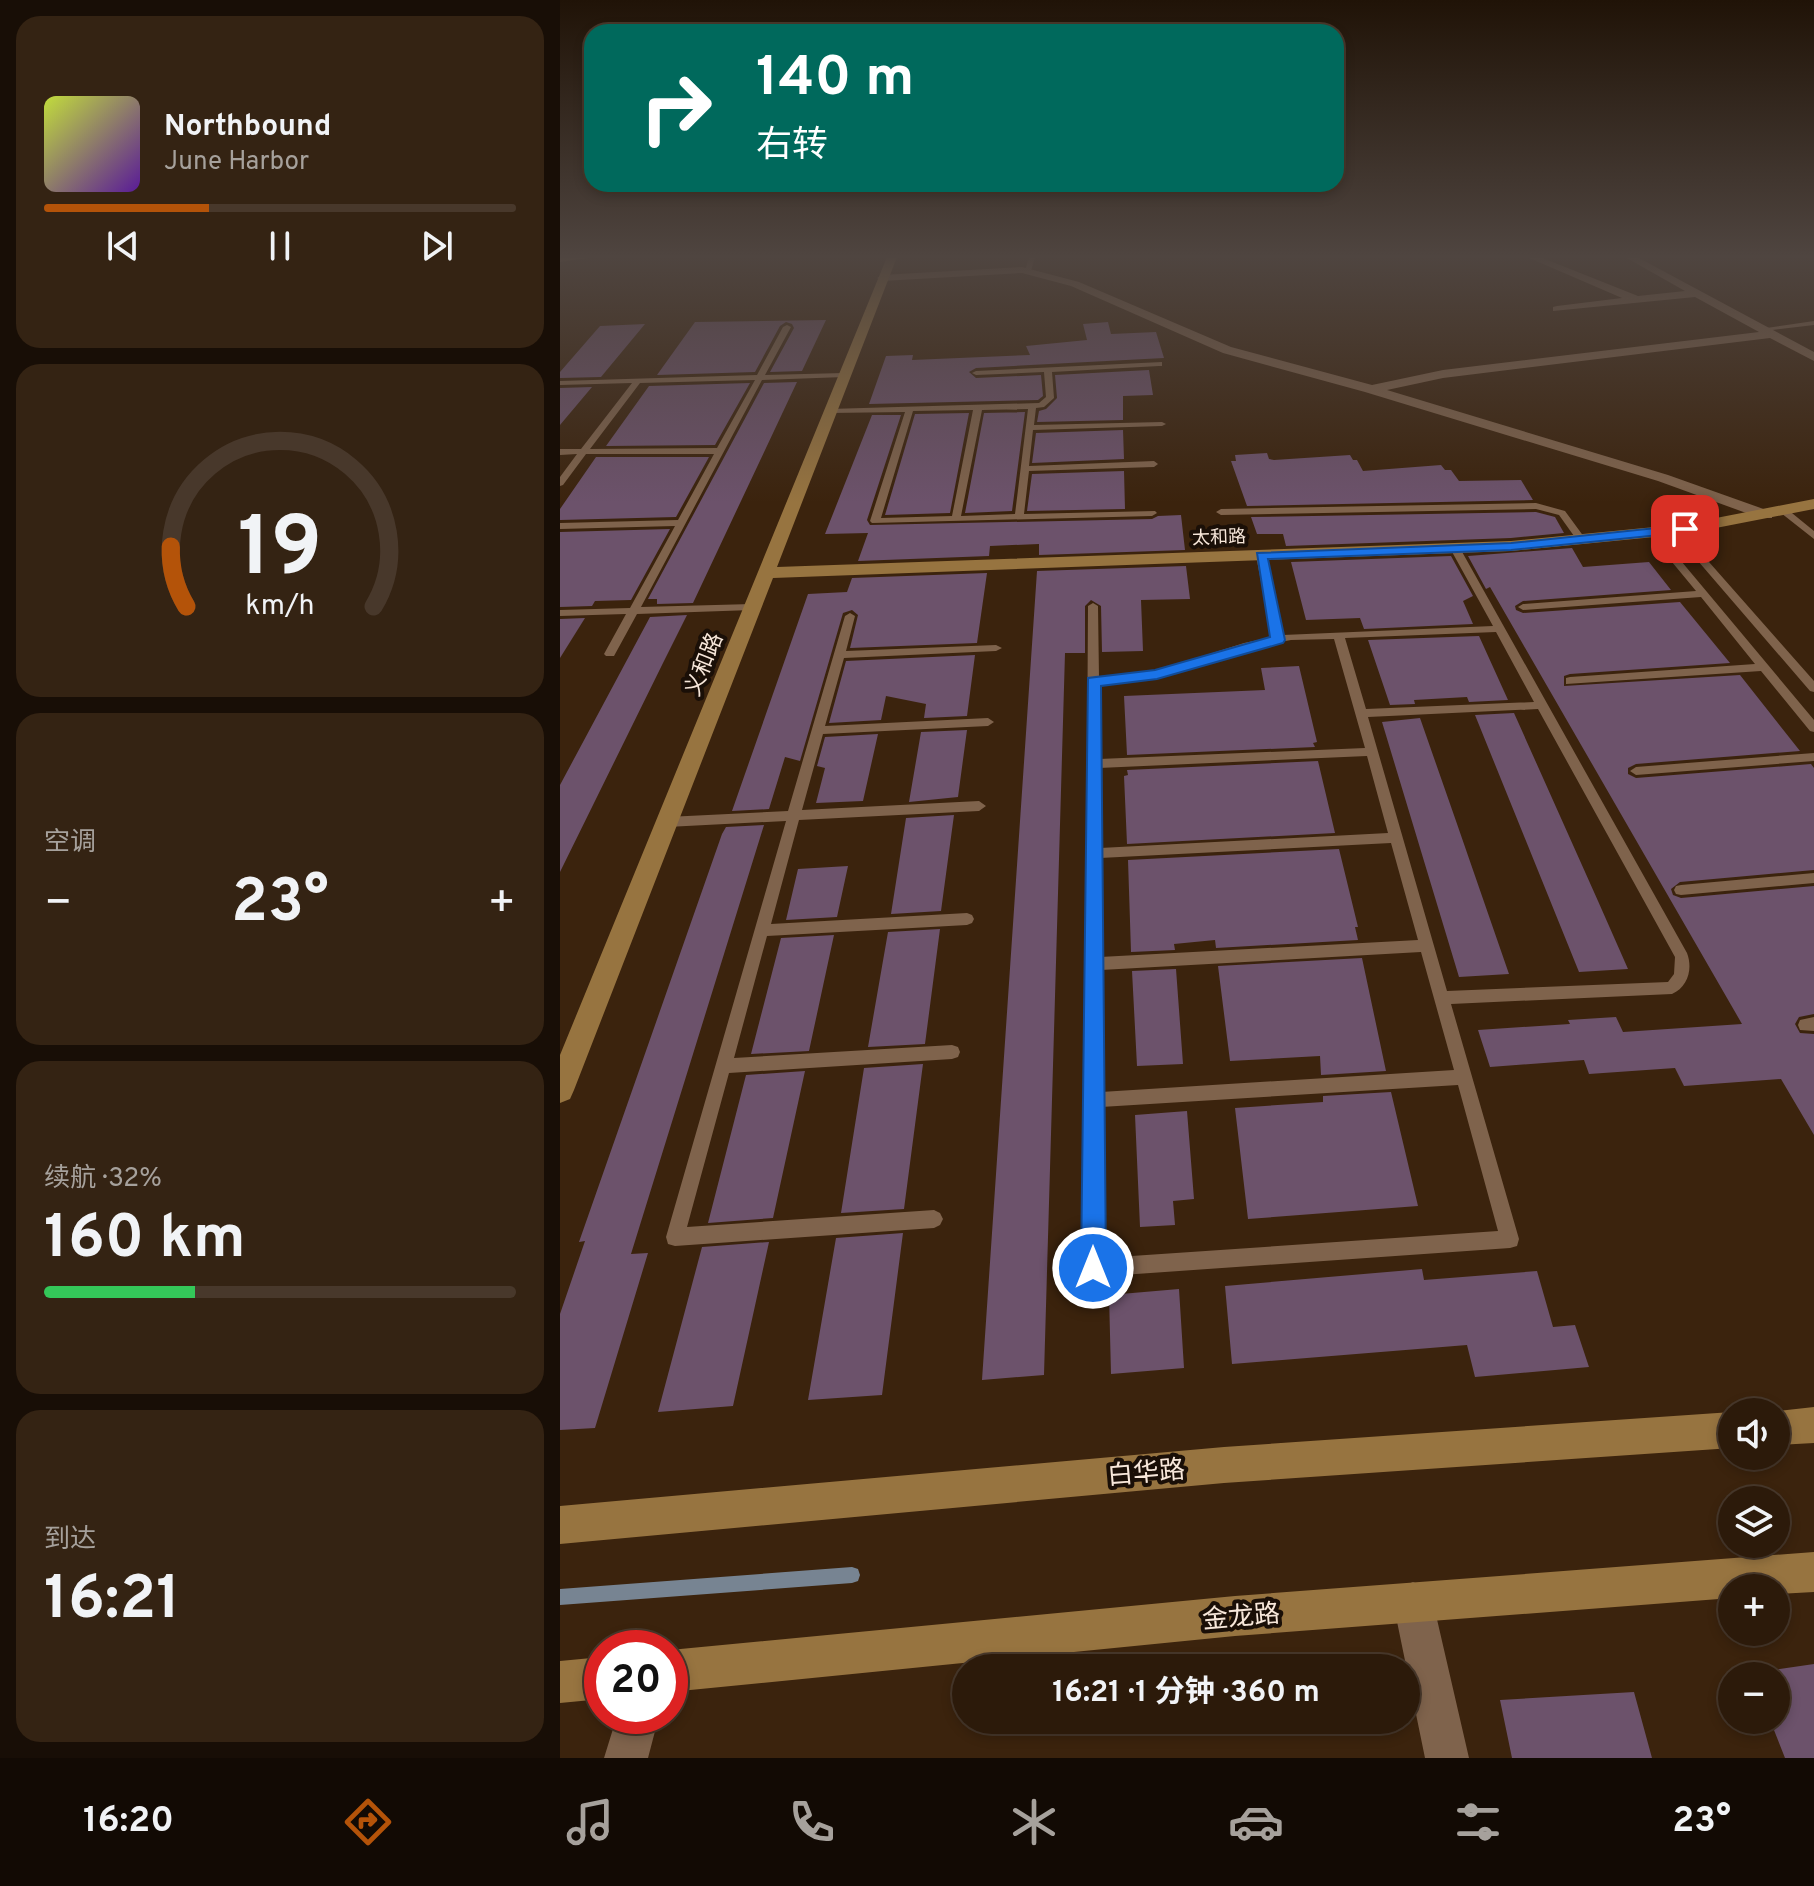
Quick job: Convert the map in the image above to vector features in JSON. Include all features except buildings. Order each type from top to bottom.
[{"type":"street","name":"义和路","points":[[560,1090],[858,339]]},
{"type":"street","points":[[1202,339],[1227,350],[1370,389],[1663,478],[1766,515]]},
{"type":"street","points":[[1370,389],[1443,374],[1714,339]]},
{"type":"street","points":[[1781,339],[1814,357]]},
{"type":"street","name":"太和路","points":[[765,573],[1456,550],[1653,533],[1814,504]]},
{"type":"street","points":[[1790,1426],[1814,1425]]},
{"type":"street","name":"白华路","points":[[560,1525],[1224,1465],[1718,1431]]},
{"type":"street","name":"金龙路","points":[[688,1669],[1219,1617],[1814,1572]]},
{"type":"street","points":[[1413,1602],[1447,1758]]},
{"type":"street","points":[[560,1682],[584,1680]]},
{"type":"street","points":[[626,1758],[633,1734]]},
{"type":"lane","points":[[610,654],[780,339]]},
{"type":"lane","points":[[976,373],[1159,364]]},
{"type":"lane","points":[[829,411],[1032,406],[1050,398],[1048,370]]},
{"type":"lane","points":[[560,383],[844,375]]},
{"type":"lane","points":[[560,483],[638,381]]},
{"type":"lane","points":[[1019,517],[1032,406]]},
{"type":"lane","points":[[956,518],[978,407]]},
{"type":"lane","points":[[910,409],[875,521],[1152,513]]},
{"type":"lane","points":[[1029,428],[1162,424]]},
{"type":"lane","points":[[560,452],[720,451]]},
{"type":"lane","points":[[1025,469],[1154,464]]},
{"type":"lane","points":[[1221,512],[1536,506],[1562,513],[1582,541]]},
{"type":"lane","points":[[1784,511],[1814,536]]},
{"type":"lane","points":[[560,526],[681,523]]},
{"type":"lane","points":[[1676,530],[1814,688]]},
{"type":"lane","points":[[1653,533],[1814,728]]},
{"type":"lane","points":[[1441,998],[1672,988],[1682,974],[1682,957],[1456,550]]},
{"type":"lane","points":[[1261,556],[1278,640]]},
{"type":"lane","points":[[1523,607],[1703,594]]},
{"type":"lane","points":[[1093,606],[1093,1268],[1510,1239],[1339,636]]},
{"type":"lane","points":[[560,613],[752,607]]},
{"type":"lane","points":[[850,616],[675,1237],[934,1219]]},
{"type":"lane","points":[[1093,682],[1157,674],[1248,645],[1278,640],[1501,629]]},
{"type":"lane","points":[[840,655],[996,648]]},
{"type":"lane","points":[[1570,681],[1763,667]]},
{"type":"lane","points":[[1361,713],[1543,705]]},
{"type":"lane","points":[[818,730],[988,722]]},
{"type":"lane","points":[[1094,764],[1372,752]]},
{"type":"lane","points":[[1636,771],[1814,757]]},
{"type":"lane","points":[[667,822],[979,806]]},
{"type":"lane","points":[[1093,853],[1396,838]]},
{"type":"lane","points":[[1681,890],[1814,878]]},
{"type":"lane","points":[[762,930],[967,919]]},
{"type":"lane","points":[[1094,964],[1426,946]]},
{"type":"lane","points":[[723,1066],[952,1052]]},
{"type":"lane","points":[[1093,1100],[1464,1077]]},
{"type":"waterway","points":[[560,1597],[852,1575]]},
{"type":"route","points":[[1093,1268],[1093,682],[1136,679],[1248,645],[1278,640],[1261,556],[1511,546],[1685,529]]}]
